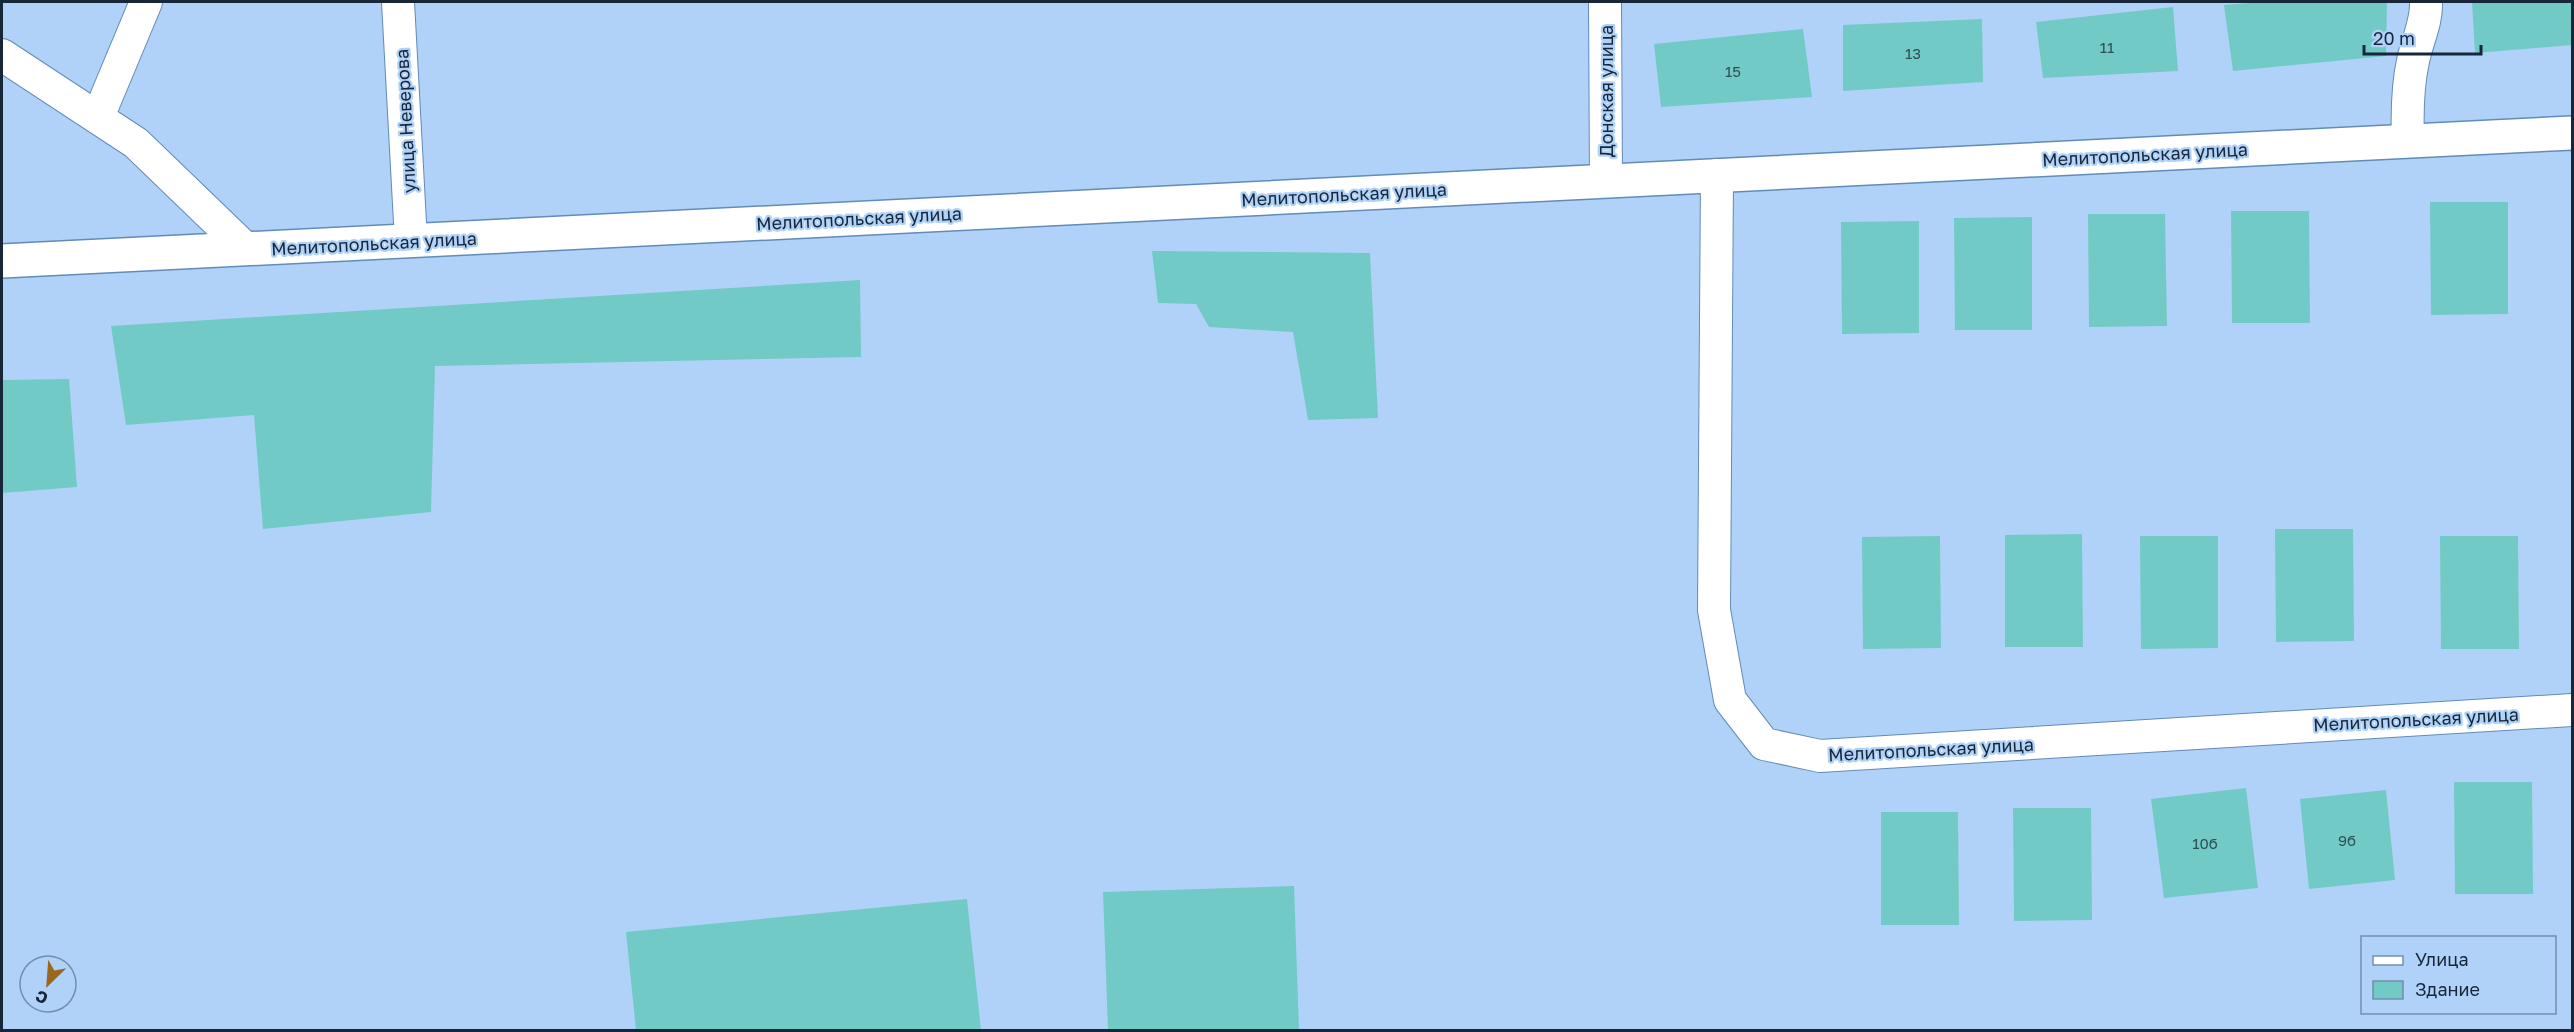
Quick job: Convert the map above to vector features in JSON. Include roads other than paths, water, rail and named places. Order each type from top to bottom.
[{"type":"street","points":[[98,117],[146,2]]},
{"type":"street","name":"улица Неверова","points":[[398,2],[411,241]]},
{"type":"street","name":"Донская улица","points":[[1605,2],[1606,181]]},
{"type":"street","points":[[2408,141],[2406,103],[2413,61],[2427,14],[2426,2]]},
{"type":"street","points":[[2,55],[136,143],[246,249]]},
{"type":"street","name":"Мелитопольская улица","points":[[2,261],[2572,133]]},
{"type":"street","name":"Мелитопольская улица","points":[[1717,175],[1714,610],[1730,700],[1764,744],[1821,756],[2572,710]]}]
